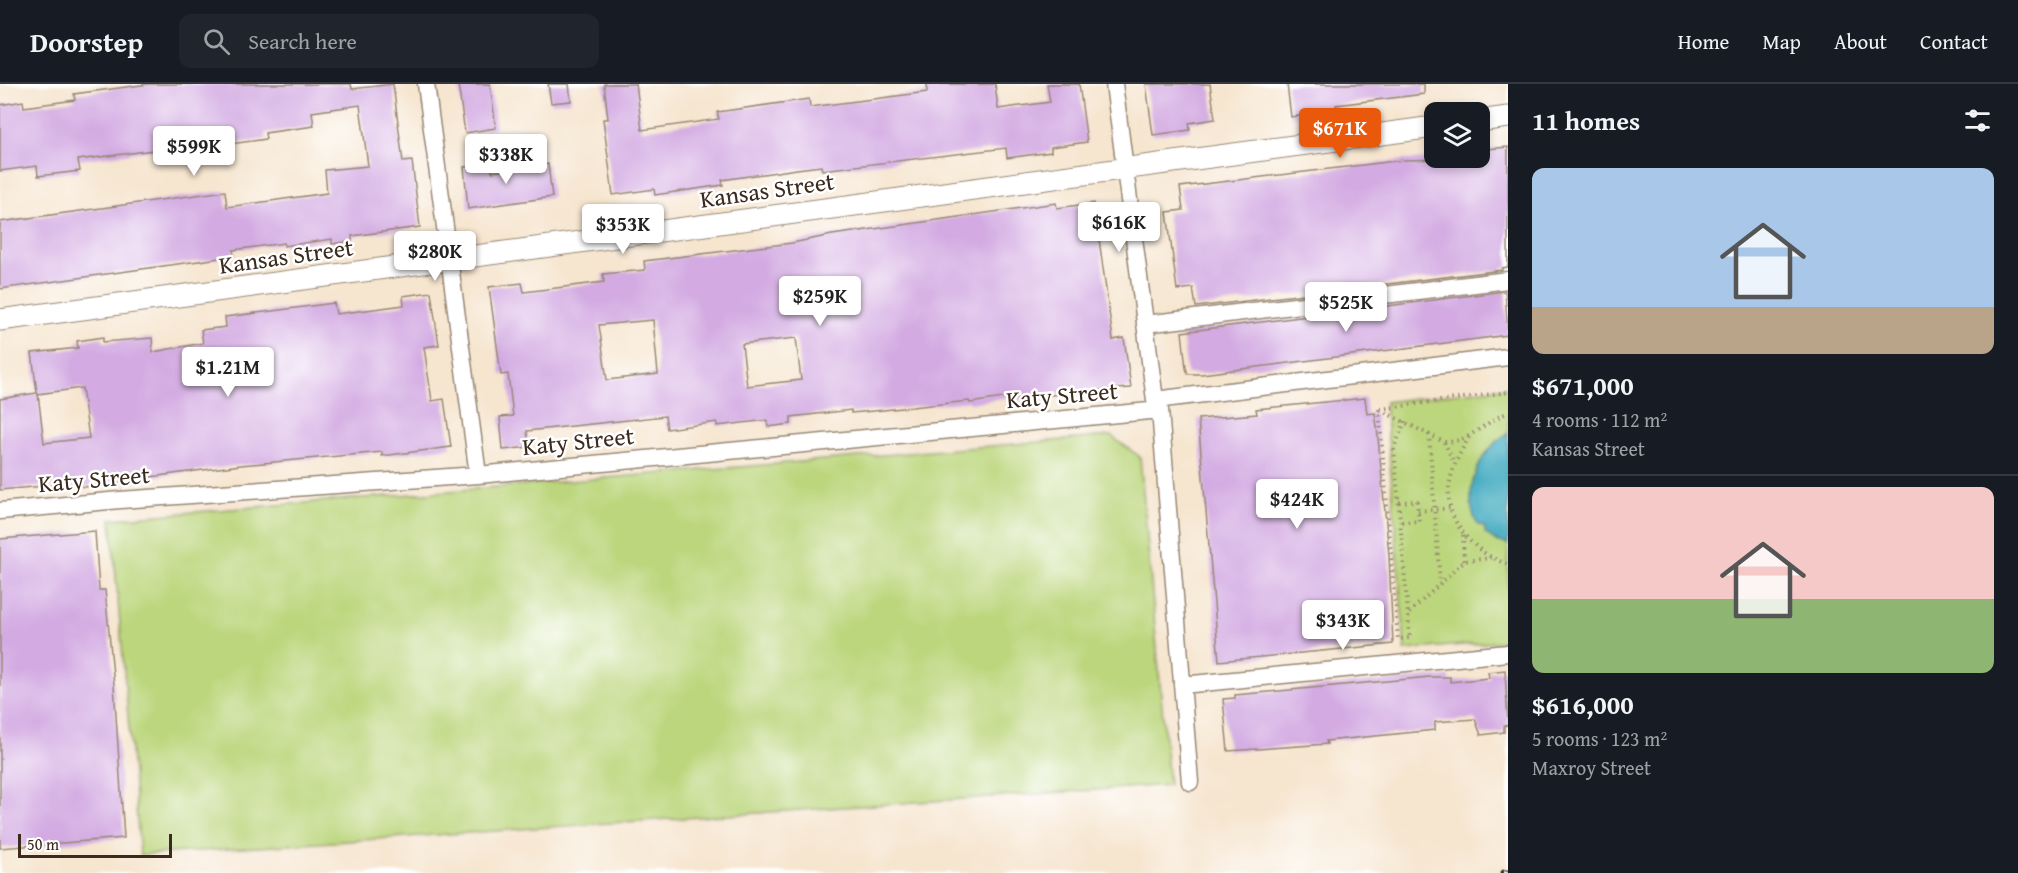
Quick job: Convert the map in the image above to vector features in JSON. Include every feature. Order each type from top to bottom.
[{"type":"street","points":[[426,84],[478,475]]},
{"type":"street","points":[[1114,84],[1157,405],[1190,783]]},
{"type":"street","points":[[1490,119],[1508,117]]},
{"type":"street","name":"Kansas Street","points":[[0,320],[1424,128]]},
{"type":"street","points":[[1145,324],[1508,280]]},
{"type":"street","name":"Katy Street","points":[[0,511],[478,475],[1157,405],[1508,357]]},
{"type":"street","points":[[1182,685],[1508,653]]},
{"type":"path","points":[[1379,410],[1508,392]]},
{"type":"path","points":[[1379,410],[1444,442],[1457,442],[1469,437],[1487,423],[1508,413]]},
{"type":"path","points":[[1379,410],[1398,639],[1410,638]]},
{"type":"path","points":[[1405,421],[1394,443],[1411,646]]},
{"type":"path","points":[[1429,434],[1440,584]]},
{"type":"path","points":[[1464,561],[1463,535],[1452,508],[1449,493],[1454,463],[1469,437]]},
{"type":"path","points":[[1444,442],[1454,463]]},
{"type":"path","points":[[1399,502],[1417,501],[1419,521],[1401,522]]},
{"type":"path","points":[[1418,511],[1452,508]]},
{"type":"path","points":[[1463,535],[1492,558],[1508,564]]},
{"type":"path","points":[[1408,614],[1464,561],[1492,558]]},
{"type":"green space","points":[[1508,387],[1508,641],[1405,650],[1385,402]]},
{"type":"green space","points":[[1111,436],[1140,457],[1169,785],[140,855],[111,519]]},
{"type":"water","points":[[1508,433],[1508,544],[1496,541],[1485,533],[1485,528],[1478,525],[1471,500],[1475,474],[1481,461],[1489,450]]},
{"type":"building","points":[[149,84],[351,84],[352,89],[393,84],[403,162],[412,161],[420,227],[352,236],[352,241],[332,244],[332,239],[233,250],[234,256],[0,289],[0,222],[225,191],[227,207],[327,193],[325,170],[368,166],[360,105],[312,112],[314,126],[265,133],[266,139],[223,145],[222,141],[78,160],[80,171],[38,176],[37,166],[0,171],[0,105],[23,101],[24,107],[75,100],[74,94]]},
{"type":"building","points":[[458,84],[490,84],[496,128],[465,133]]},
{"type":"building","points":[[548,84],[569,84],[571,101],[551,103]]},
{"type":"building","points":[[604,84],[636,84],[642,130],[719,119],[717,112],[809,99],[810,107],[927,92],[927,85],[937,84],[995,84],[998,109],[1050,102],[1047,84],[1079,84],[1087,142],[1051,147],[1051,152],[1007,158],[1006,148],[822,170],[821,166],[797,169],[722,180],[723,185],[655,195],[654,189],[613,195],[603,119],[608,119]]},
{"type":"building","points":[[1146,84],[1210,84],[1215,119],[1189,123],[1190,130],[1153,135]]},
{"type":"building","points":[[1287,84],[1424,84],[1424,94],[1336,105],[1337,111],[1291,117]]},
{"type":"building","points":[[1508,147],[1508,267],[1502,270],[1196,307],[1193,288],[1177,290],[1167,212],[1183,210],[1180,187],[1404,160],[1424,160],[1424,168],[1490,168],[1490,149]]},
{"type":"building","points":[[492,164],[492,172],[548,164],[552,197],[468,209],[464,167]]},
{"type":"building","points":[[1056,203],[1057,208],[1094,203],[1113,340],[1124,338],[1131,388],[1017,399],[1016,396],[970,403],[969,401],[851,413],[851,410],[791,417],[791,424],[768,427],[767,420],[717,426],[717,422],[667,429],[665,416],[527,431],[529,447],[503,450],[500,417],[513,416],[508,374],[501,375],[489,287],[522,283],[524,292],[604,282],[603,274],[645,270],[644,261],[792,243],[832,235]],"holes":[[[653,320],[658,374],[607,380],[599,325]],[[796,338],[801,380],[747,386],[742,344]]]},
{"type":"building","points":[[1505,291],[1508,335],[1202,374],[1188,374],[1186,368],[1182,332]]},
{"type":"building","points":[[431,292],[439,345],[424,347],[432,401],[444,399],[451,447],[382,456],[382,452],[241,465],[143,478],[141,481],[125,483],[83,487],[78,483],[0,490],[0,399],[37,393],[32,353],[78,348],[77,341],[103,337],[103,342],[152,338],[153,352],[203,343],[201,330],[226,327],[225,317],[334,303],[336,314],[404,305],[403,296]],"holes":[[[82,388],[89,438],[44,443],[38,394]]]},
{"type":"building","points":[[1365,398],[1367,414],[1375,413],[1377,427],[1389,555],[1393,644],[1219,661],[1198,419],[1257,414],[1256,409]]},
{"type":"building","points":[[95,531],[99,590],[105,590],[114,685],[124,838],[0,848],[0,539]]},
{"type":"building","points":[[1505,670],[1508,725],[1504,726],[1504,732],[1481,735],[1475,719],[1435,722],[1435,730],[1326,741],[1327,744],[1228,751],[1223,699],[1235,698],[1235,695],[1430,677],[1450,677],[1450,682],[1489,678],[1488,672]]}]
